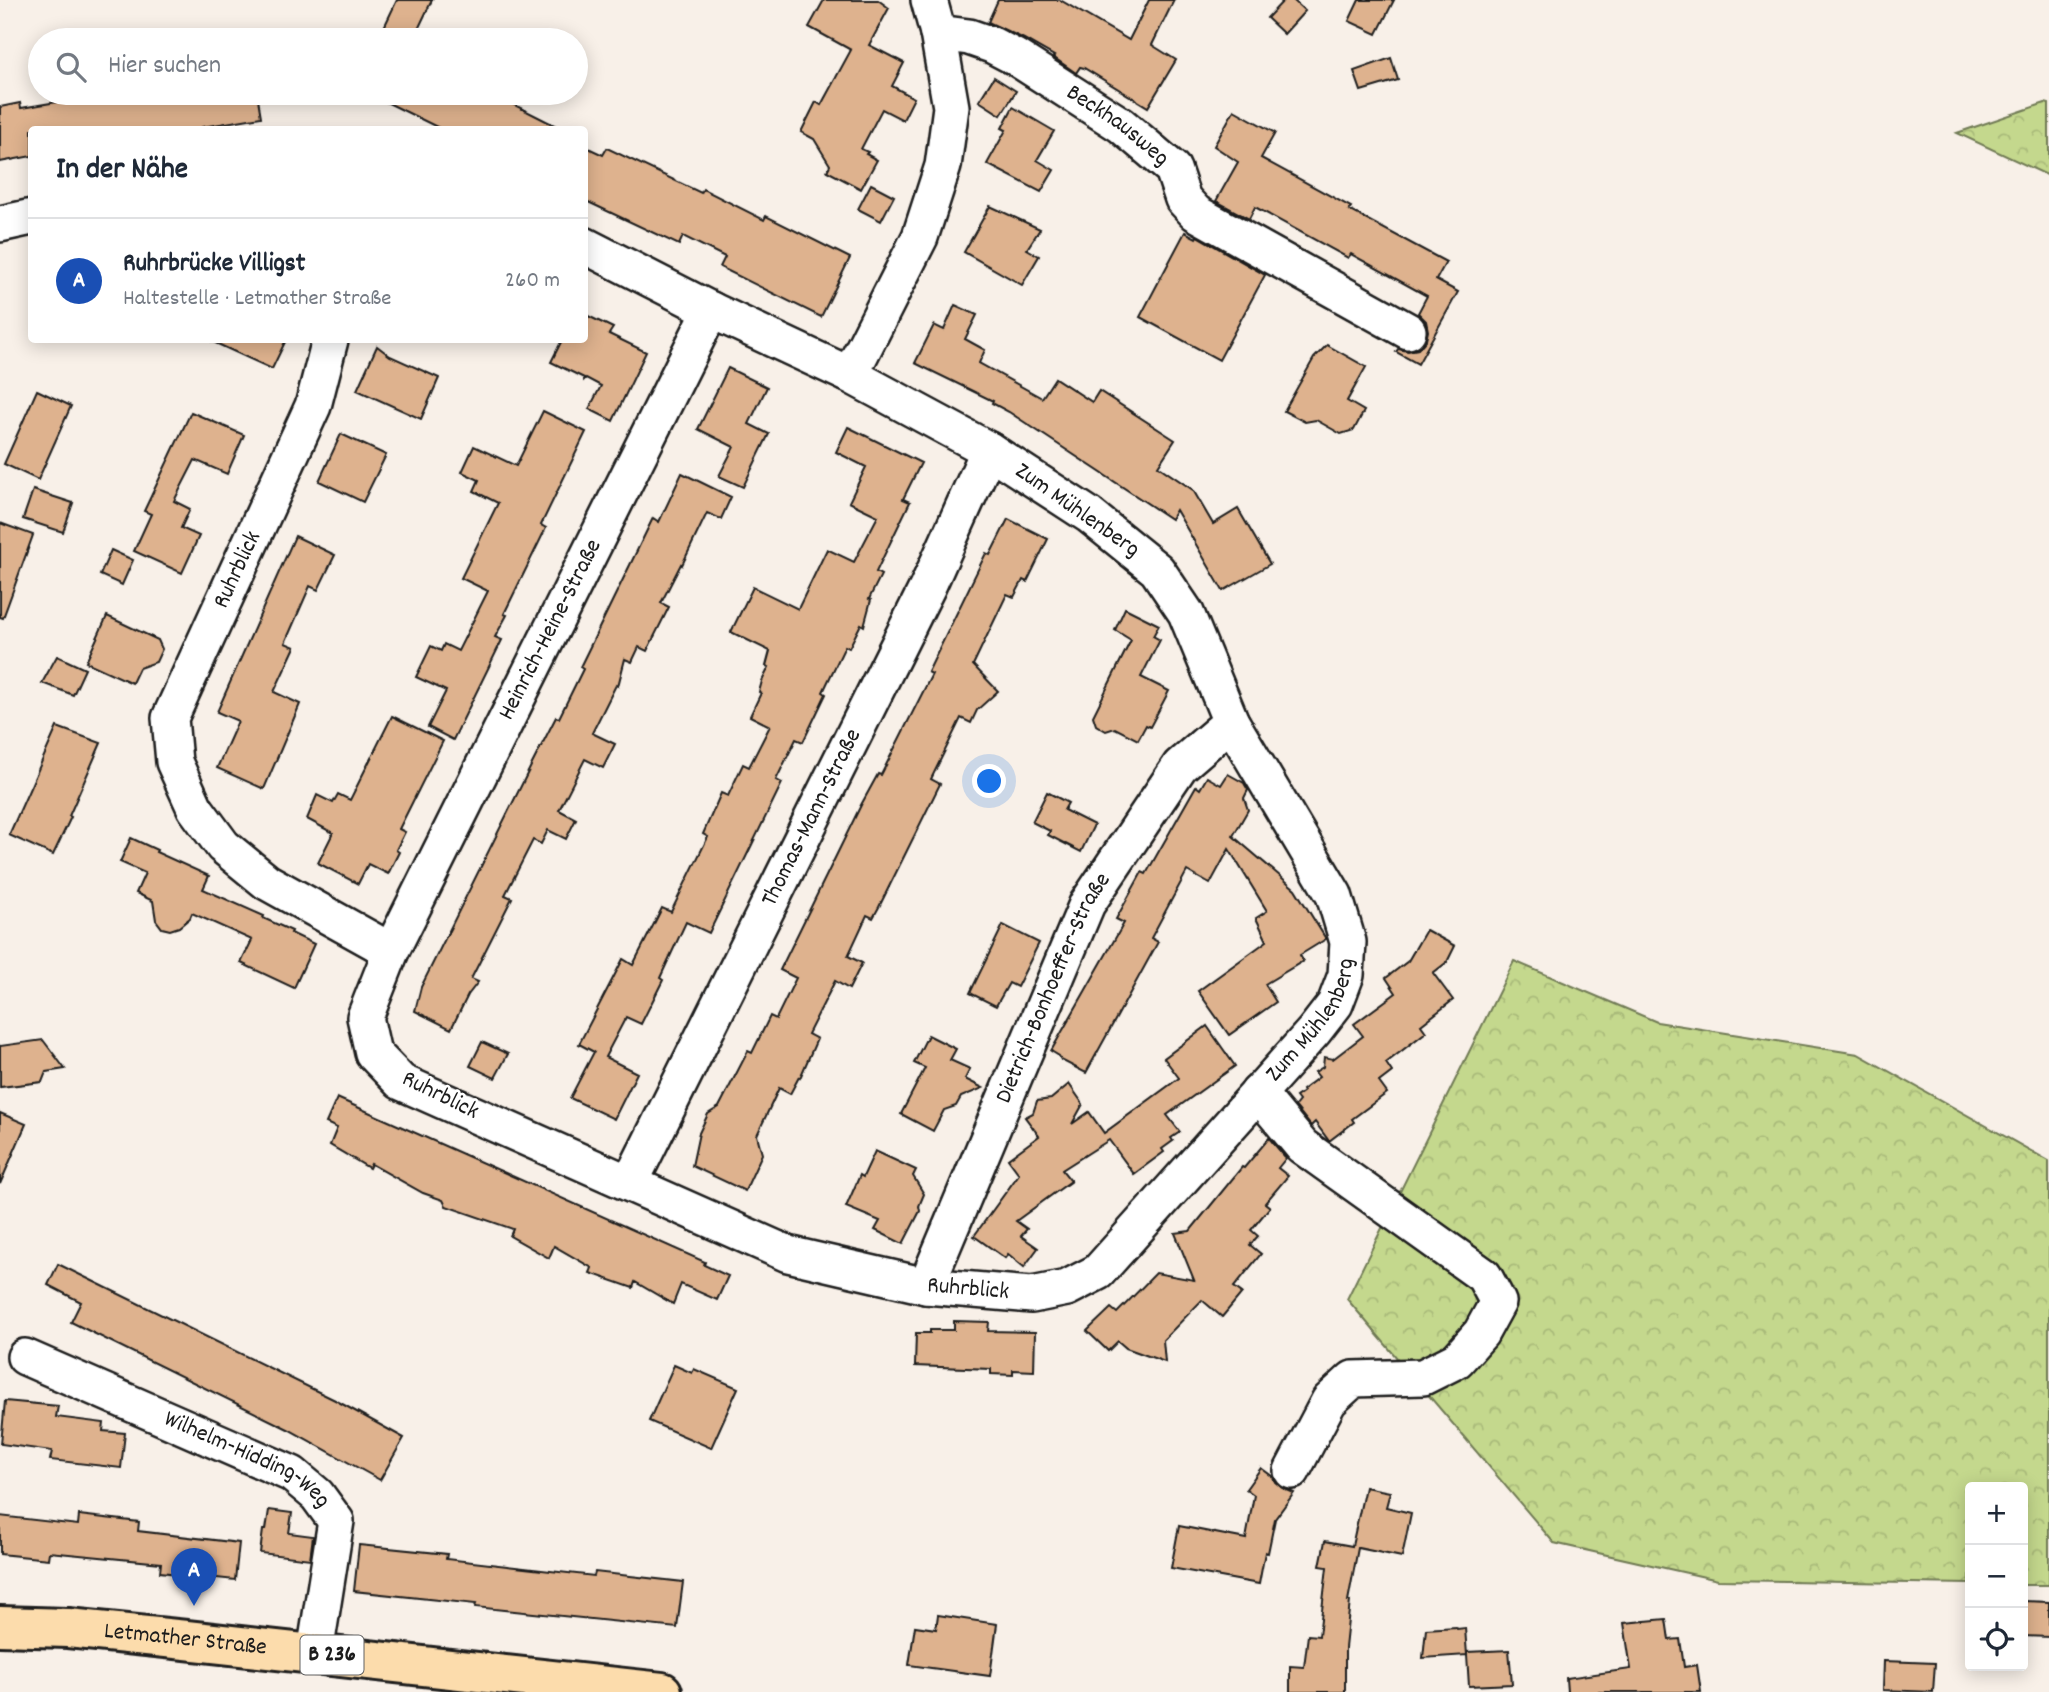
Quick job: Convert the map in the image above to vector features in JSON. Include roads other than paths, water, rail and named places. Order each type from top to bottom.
[{"type":"main road","name":"Letmather Straße","points":[[0,1626],[68,1628],[662,1692]]},
{"type":"street","points":[[850,375],[920,237],[943,166],[951,107],[938,33],[929,0]]},
{"type":"street","name":"Beckhausweg","points":[[938,33],[969,37],[992,45],[1074,93],[1121,125],[1173,169],[1183,199],[1196,213],[1408,331]]},
{"type":"street","points":[[0,224],[28,218]]},
{"type":"street","name":"Zum Mühlenberg","points":[[588,247],[712,310],[850,375],[989,450],[1089,515],[1157,570],[1186,613],[1231,722],[1334,895],[1348,942],[1346,975],[1335,1004],[1258,1093],[1302,1146],[1484,1276],[1498,1302],[1481,1333],[1457,1360],[1423,1377],[1353,1379],[1329,1401],[1292,1471]]},
{"type":"street","name":"Heinrich-Heine-Straße","points":[[391,951],[712,310]]},
{"type":"street","name":"Ruhrblick","points":[[329,343],[313,406],[170,718],[174,762],[195,808],[223,846],[267,882],[391,951],[365,1017],[373,1053],[401,1082],[788,1254],[926,1286],[1032,1295],[1067,1288],[1098,1272],[1258,1093]]},
{"type":"street","name":"Thomas-Mann-Straße","points":[[629,1183],[927,588],[989,450]]},
{"type":"street","name":"Dietrich-Bonhoeffer-Straße","points":[[926,1286],[1087,904],[1180,766],[1231,722]]},
{"type":"street","name":"Wilhelm-Hidding-Weg","points":[[25,1357],[292,1474],[317,1495],[335,1521],[315,1653]]},
{"type":"place","name":"Ruhrbrücke Villigst","points":[[194,1606]]}]
